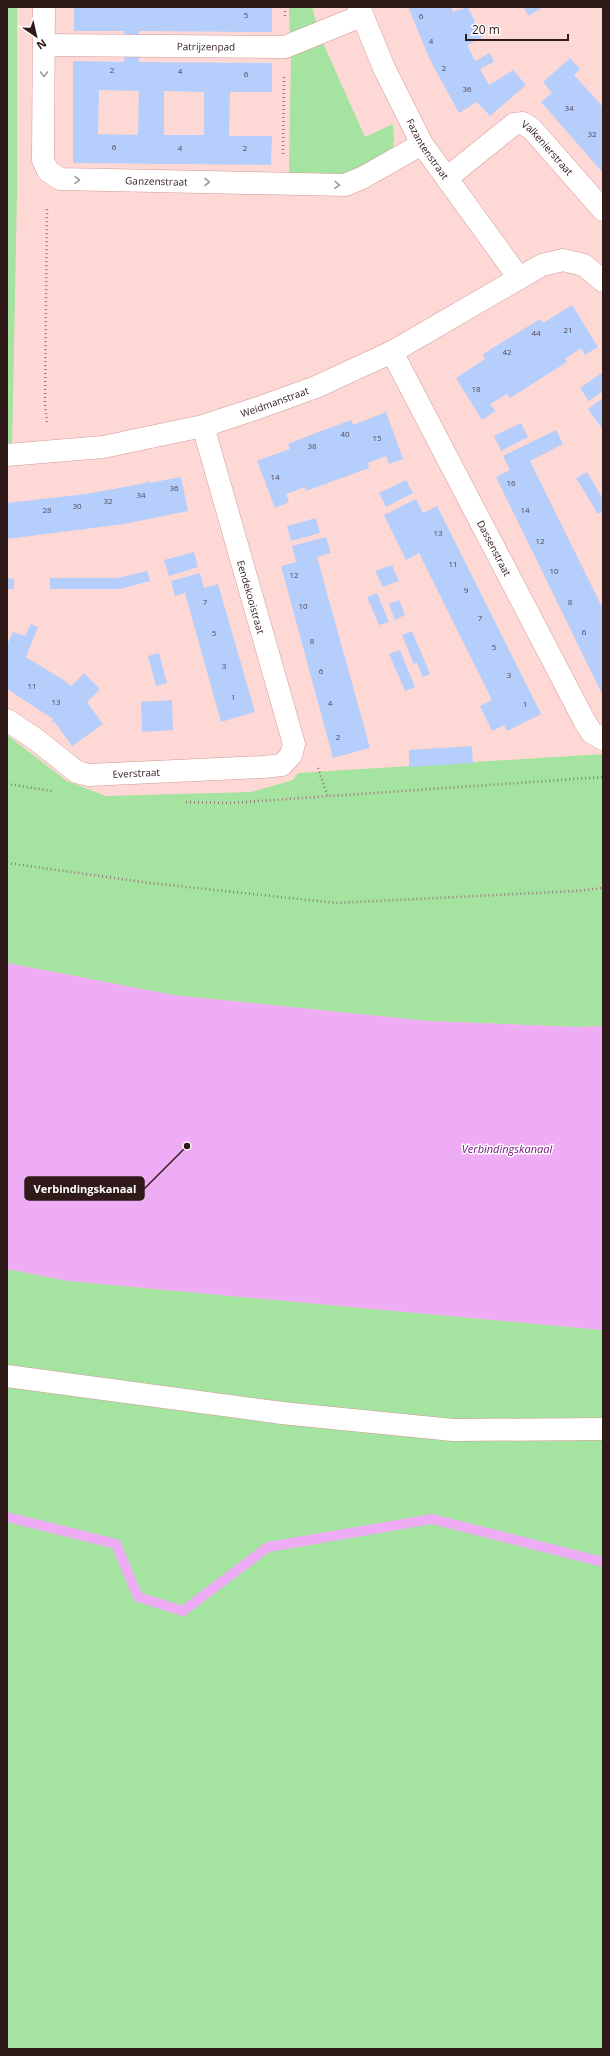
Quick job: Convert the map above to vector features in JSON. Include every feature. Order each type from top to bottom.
[{"type":"street","points":[[44,7],[43,160],[48,171]]},
{"type":"street","name":"Patrijzenpad","points":[[44,45],[285,47],[360,11]]},
{"type":"street","name":"Fazantenstraat","points":[[360,11],[384,68],[422,144],[519,278]]},
{"type":"street","name":"Valkenierstraat","points":[[447,178],[514,124],[523,123],[532,129],[603,210]]},
{"type":"street","name":"Ganzenstraat","points":[[48,171],[60,179],[344,185],[362,178],[422,144]]},
{"type":"street","points":[[519,278],[542,265],[563,260],[584,265],[603,281]]},
{"type":"street","name":"Weidmanstraat","points":[[7,455],[103,447],[203,426],[316,387],[392,352],[519,278]]},
{"type":"street","name":"Dassenstraat","points":[[392,352],[586,722],[592,733],[603,739]]},
{"type":"street","name":"Eendekooistraat","points":[[203,426],[294,744],[290,755],[282,765]]},
{"type":"street","name":"Everstraat","points":[[7,720],[34,738],[77,772],[89,775],[282,765]]},
{"type":"street","points":[[7,1376],[282,1414],[453,1430],[603,1429]]},
{"type":"path","points":[[282,184],[285,7]]},
{"type":"path","points":[[48,171],[45,404],[51,451]]},
{"type":"path","points":[[182,802],[231,804],[603,776]]},
{"type":"path","points":[[7,784],[59,792]]},
{"type":"path","points":[[7,863],[150,883],[337,903],[576,891],[603,888]]},
{"type":"green space","points":[[7,7],[17,7],[17,192],[12,451],[7,451]]},
{"type":"green space","points":[[289,7],[312,7],[318,29],[290,38]]},
{"type":"green space","points":[[322,41],[365,137],[393,124],[394,141],[392,153],[350,174],[289,175],[291,52]]},
{"type":"green space","points":[[7,735],[67,781],[106,796],[251,792],[293,780],[298,773],[603,754],[603,1026],[578,1027],[427,1021],[173,995],[7,963]]},
{"type":"green space","points":[[7,1269],[69,1281],[603,1330],[603,2049],[7,2049]]},
{"type":"water","points":[[7,963],[173,995],[427,1021],[578,1027],[603,1026],[603,1330],[69,1281],[7,1269]]},
{"type":"building","points":[[74,7],[272,7],[272,32],[139,31],[139,40],[124,40],[124,31],[74,31]]},
{"type":"building","points":[[408,7],[451,7],[453,12],[468,7],[482,38],[467,45],[475,61],[490,53],[494,62],[480,69],[489,85],[513,70],[526,85],[490,116],[477,102],[459,113],[431,62]]},
{"type":"building","points":[[524,7],[543,7],[528,16]]},
{"type":"building","points":[[124,53],[139,53],[139,62],[272,63],[272,92],[230,92],[229,136],[272,136],[271,165],[73,163],[73,61],[124,62]],"holes":[[[99,90],[139,91],[138,135],[98,134]],[[164,91],[204,92],[204,135],[164,135]]]},
{"type":"building","points":[[570,58],[580,69],[574,75],[603,107],[603,173],[541,102],[552,93],[543,82]]},
{"type":"building","points":[[572,305],[598,347],[585,355],[581,348],[565,359],[567,362],[510,398],[507,394],[490,404],[495,411],[482,420],[456,378],[485,359],[483,354],[540,319],[543,323]]},
{"type":"building","points":[[603,372],[603,391],[589,401],[580,388]]},
{"type":"building","points":[[603,398],[603,430],[588,409]]},
{"type":"building","points":[[386,412],[403,459],[389,464],[386,456],[368,463],[369,468],[306,491],[305,487],[286,494],[289,502],[275,508],[257,461],[290,449],[288,444],[321,431],[351,420],[353,425]]},
{"type":"building","points":[[521,423],[528,437],[501,451],[494,436]]},
{"type":"building","points":[[556,430],[563,444],[530,461],[603,609],[603,696],[496,477],[510,470],[503,456]]},
{"type":"building","points":[[587,472],[603,499],[603,511],[598,514],[576,478]]},
{"type":"building","points":[[181,477],[188,511],[124,524],[7,539],[7,503],[86,494],[146,483],[148,480],[149,483]]},
{"type":"building","points":[[406,480],[413,493],[386,507],[379,493]]},
{"type":"building","points":[[416,499],[423,513],[437,506],[541,714],[507,731],[504,725],[492,731],[480,706],[492,700],[419,553],[406,560],[384,515]]},
{"type":"building","points":[[316,518],[320,533],[291,541],[287,526]]},
{"type":"building","points":[[326,537],[331,553],[317,557],[370,748],[333,758],[281,566],[296,562],[292,546]]},
{"type":"building","points":[[194,552],[198,567],[169,576],[164,560]]},
{"type":"building","points":[[392,565],[399,581],[383,587],[375,571]]},
{"type":"building","points":[[147,571],[150,581],[120,589],[50,589],[50,578],[117,578]]},
{"type":"building","points":[[200,573],[204,588],[218,584],[255,712],[221,722],[185,593],[175,596],[171,581]]},
{"type":"building","points":[[7,578],[14,579],[14,589],[7,589]]},
{"type":"building","points":[[377,593],[389,622],[379,625],[367,597]]},
{"type":"building","points":[[399,600],[405,615],[395,620],[389,604]]},
{"type":"building","points":[[31,624],[38,627],[26,657],[71,686],[84,673],[100,689],[87,702],[103,724],[72,746],[54,721],[52,723],[51,722],[53,719],[7,689],[7,645],[13,632],[25,636]]},
{"type":"building","points":[[412,631],[430,674],[423,677],[417,663],[414,664],[402,635]]},
{"type":"building","points":[[400,650],[415,687],[405,691],[389,654]]},
{"type":"building","points":[[159,653],[167,683],[156,686],[148,656]]},
{"type":"building","points":[[172,700],[173,730],[142,732],[141,702]]},
{"type":"building","points":[[472,746],[473,763],[409,767],[409,750]]},
{"type":"waterway","points":[[7,1517],[116,1544],[138,1597],[183,1611],[268,1547],[432,1519],[603,1562]]},
{"type":"place","name":"Verbindingskanaal","points":[[187,1146]]}]
